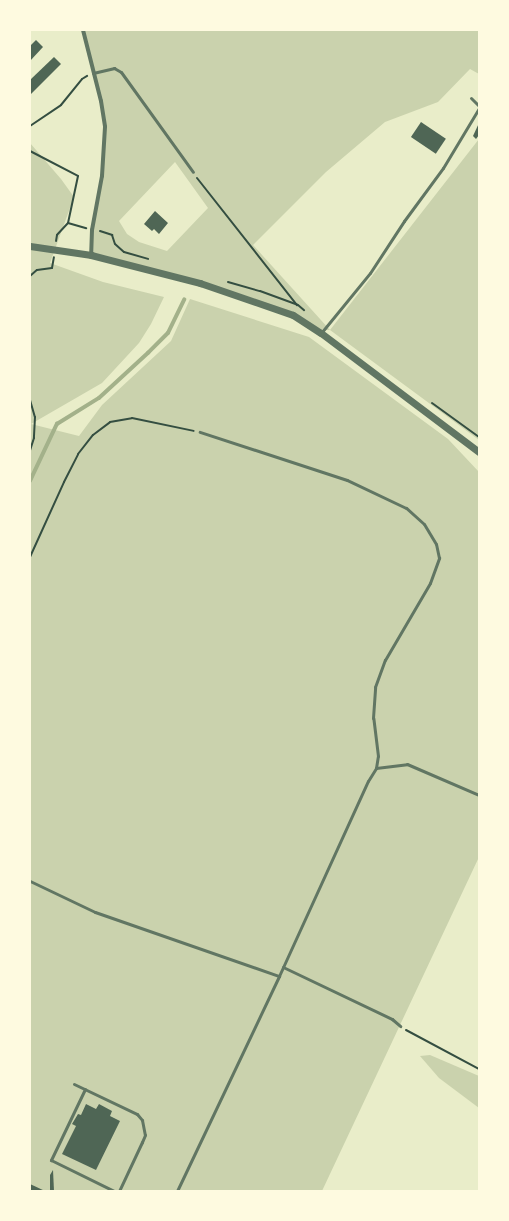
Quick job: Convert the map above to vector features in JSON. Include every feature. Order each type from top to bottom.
[{"type":"street","points":[[83,30],[101,101],[105,127],[102,176],[92,230],[91,255]]},
{"type":"street","points":[[30,246],[91,255],[200,284],[293,315],[321,333],[479,452]]},
{"type":"lane","points":[[94,73],[114,68],[121,72],[193,172]]},
{"type":"lane","points":[[321,333],[370,273],[404,221],[443,168],[479,107],[471,98]]},
{"type":"lane","points":[[177,1191],[279,976],[368,781],[376,768],[378,756],[373,718],[376,687],[385,660],[430,583],[439,558],[436,544],[424,524],[406,508],[347,480],[200,432]]},
{"type":"lane","points":[[376,768],[407,764],[479,795]]},
{"type":"lane","points":[[30,881],[95,912],[279,976]]},
{"type":"lane","points":[[283,967],[392,1019],[400,1026]]},
{"type":"lane","points":[[74,1084],[137,1114],[145,1127],[142,1142],[119,1191]]},
{"type":"lane","points":[[85,1089],[51,1160],[114,1191]]},
{"type":"path","points":[[30,126],[61,105],[82,78],[94,73]]},
{"type":"path","points":[[30,151],[78,176],[68,223],[57,235],[56,240]]},
{"type":"path","points":[[193,172],[298,306]]},
{"type":"path","points":[[30,276],[37,270],[52,268]]},
{"type":"path","points":[[30,400],[35,417],[34,438],[30,450]]},
{"type":"path","points":[[30,557],[78,454],[93,435],[104,426],[110,422],[132,418],[200,432]]},
{"type":"path","points":[[400,1026],[479,1069]]},
{"type":"green space","points":[[83,30],[479,30],[479,74],[470,69],[438,102],[385,122],[326,172],[253,245],[330,330],[323,330],[262,304],[91,255],[92,230],[102,176],[105,127],[101,101]],"holes":[[[175,162],[208,208],[167,251],[139,242],[127,234],[119,221]]]},
{"type":"green space","points":[[479,139],[479,440],[330,330]]},
{"type":"green space","points":[[30,143],[61,179],[74,197],[50,263],[103,282],[164,297],[151,324],[139,343],[102,383],[31,424],[79,436],[102,405],[171,341],[190,299],[309,337],[448,439],[479,472],[479,857],[322,1191],[30,1191]]},
{"type":"green space","points":[[430,1055],[479,1076],[479,1108],[439,1078],[420,1056]]},
{"type":"building","points":[[36,40],[43,47],[30,61],[30,46]]},
{"type":"building","points":[[54,57],[61,64],[30,95],[30,80]]},
{"type":"building","points":[[421,122],[446,139],[436,154],[411,137]]},
{"type":"building","points":[[479,123],[479,135],[476,139],[473,136]]},
{"type":"building","points":[[155,211],[168,223],[159,234],[154,229],[152,231],[144,224]]},
{"type":"building","points":[[86,1104],[96,1109],[99,1104],[112,1111],[110,1116],[120,1121],[96,1170],[62,1154],[76,1126],[72,1124],[78,1114],[81,1115]]},
{"type":"building","points":[[53,1170],[54,1191],[50,1191],[50,1175]]},
{"type":"building","points":[[30,1184],[45,1191],[30,1191]]},
{"type":"waterway","points":[[30,481],[57,424],[99,398],[148,353],[168,333],[184,300]]}]
